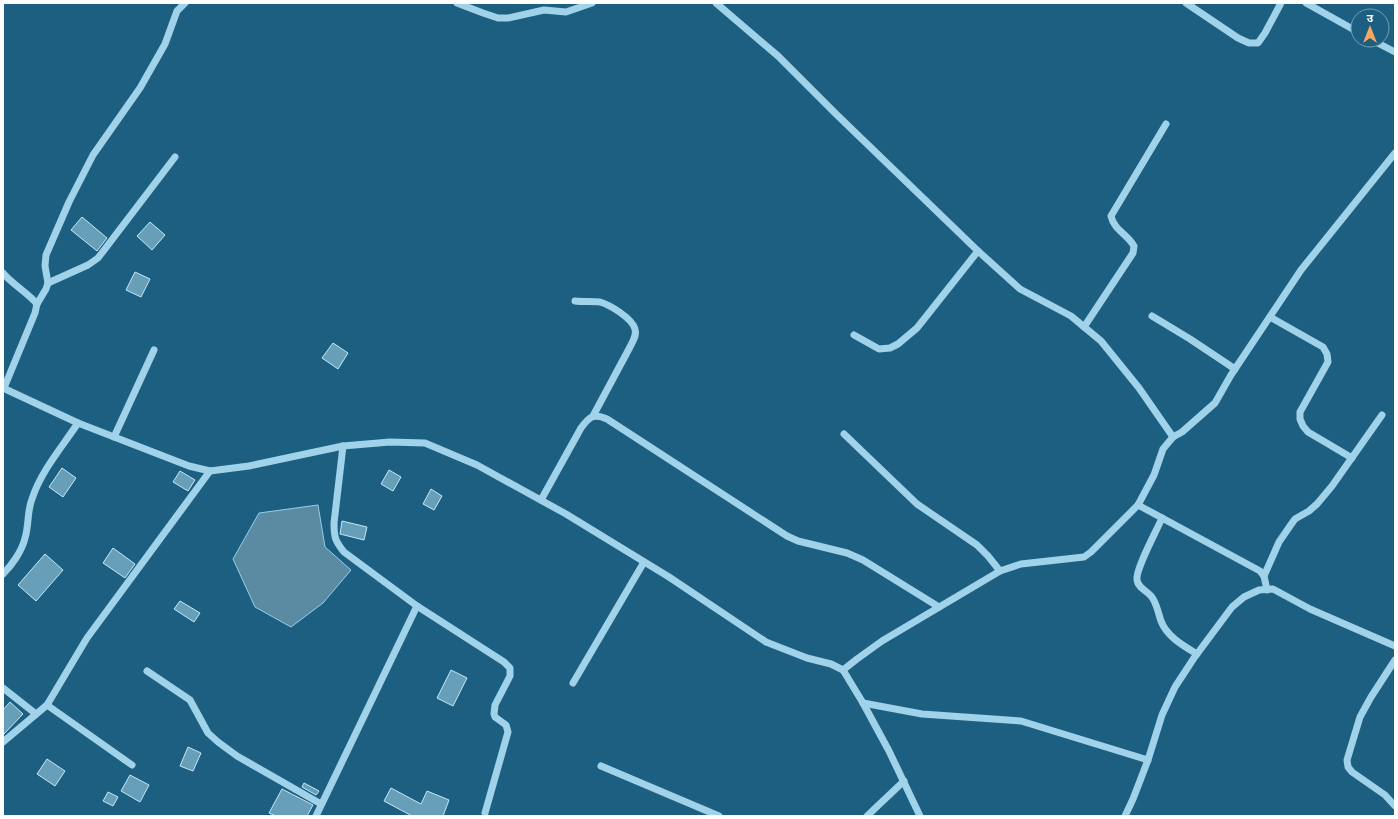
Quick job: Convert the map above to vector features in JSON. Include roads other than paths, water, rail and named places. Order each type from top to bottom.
[{"type":"street","points":[[185,3],[177,11],[165,44],[140,88],[93,155],[69,202],[46,255],[45,266],[48,283],[46,289],[37,304],[35,313],[4,388],[78,423],[189,466],[210,470],[249,466],[343,446],[390,442],[425,443],[477,465],[566,514],[669,577],[766,642],[807,658],[830,664],[844,670],[904,781],[920,816]]},
{"type":"street","points":[[457,3],[483,14],[498,18],[508,18],[544,10],[566,12],[592,3]]},
{"type":"street","points":[[716,3],[778,56],[978,251],[1020,288],[1071,316],[1102,341],[1139,388],[1173,437]]},
{"type":"street","points":[[1186,3],[1238,38],[1249,43],[1258,43],[1281,3]]},
{"type":"street","points":[[1306,3],[1350,28]]},
{"type":"street","points":[[1084,327],[1133,253],[1134,246],[1131,241],[1116,228],[1112,222],[1111,216],[1166,124]]},
{"type":"street","points":[[844,670],[882,641],[1000,571],[1021,564],[1084,557],[1091,552],[1138,505],[1154,475],[1163,450],[1173,437],[1182,432],[1215,403],[1235,369],[1301,270],[1395,153]]},
{"type":"street","points":[[48,283],[88,265],[98,258],[175,158]]},
{"type":"street","points":[[854,335],[879,348],[890,348],[898,344],[917,328],[978,251]]},
{"type":"street","points":[[3,273],[9,281],[31,297],[37,304]]},
{"type":"street","points":[[541,500],[581,428],[587,420],[593,416],[635,335],[635,329],[632,323],[609,305],[599,302],[575,301]]},
{"type":"street","points":[[1152,316],[1235,369]]},
{"type":"street","points":[[1270,317],[1323,347],[1327,354],[1328,362],[1300,412],[1300,419],[1308,432],[1352,458]]},
{"type":"street","points":[[114,437],[154,350]]},
{"type":"street","points":[[1264,576],[1279,542],[1295,519],[1317,504],[1382,415]]},
{"type":"street","points":[[593,416],[600,416],[607,419],[787,536],[798,541],[853,555],[939,607]]},
{"type":"street","points":[[3,574],[20,550],[25,538],[31,500],[40,479],[78,423]]},
{"type":"street","points":[[844,434],[917,504],[977,545],[1000,571]]},
{"type":"street","points":[[343,446],[334,523],[334,535],[336,542],[344,552],[416,606],[504,662],[510,668],[510,676],[495,705],[494,710],[495,717],[506,725],[508,732],[485,813]]},
{"type":"street","points":[[3,742],[47,705],[90,632],[210,470]]},
{"type":"street","points":[[1138,505],[1260,571],[1264,576],[1267,590]]},
{"type":"street","points":[[1162,518],[1140,565],[1137,574],[1137,581],[1156,603],[1162,623],[1167,631],[1176,641],[1197,654]]},
{"type":"street","points":[[573,683],[644,562]]},
{"type":"street","points":[[1125,816],[1148,760],[1162,715],[1172,694],[1197,654],[1232,607],[1244,597],[1259,590],[1273,589],[1310,609],[1395,646]]},
{"type":"street","points":[[316,816],[416,606]]},
{"type":"street","points":[[1395,660],[1360,717],[1347,760],[1348,767],[1352,772],[1385,795],[1395,806]]},
{"type":"street","points":[[147,671],[190,700],[208,733],[218,742],[237,756],[321,804]]},
{"type":"street","points":[[3,688],[36,714]]},
{"type":"street","points":[[863,703],[922,714],[1021,721],[1148,760]]},
{"type":"street","points":[[47,705],[132,765]]},
{"type":"street","points":[[601,766],[719,816]]},
{"type":"street","points":[[867,816],[904,781]]},
{"type":"water","points":[[318,505],[325,547],[351,570],[323,603],[291,627],[255,607],[233,559],[259,513]]}]
